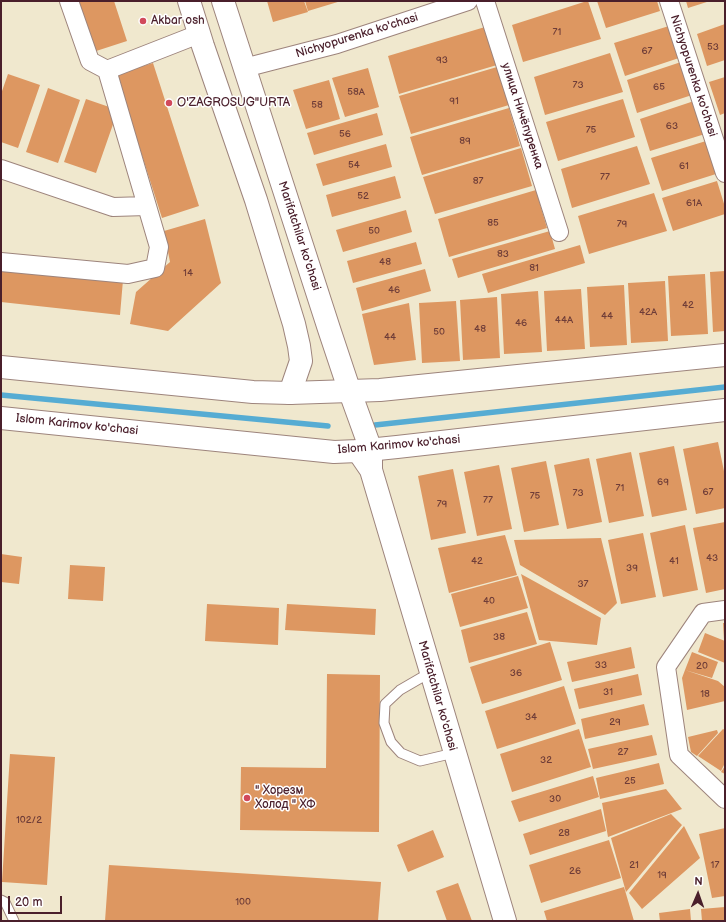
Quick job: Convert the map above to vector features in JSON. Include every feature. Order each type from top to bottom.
[{"type":"main road","points":[[189,1],[256,200],[294,324],[301,361],[290,393]]},
{"type":"main road","name":"Marifatchilar ko'chasi","points":[[223,1],[350,392],[367,457],[505,921]]},
{"type":"main road","points":[[1,367],[245,392],[290,393],[350,392],[725,355]]},
{"type":"main road","name":"Islom Karimov ko'chasi","points":[[1,418],[334,452],[367,457],[725,410]]},
{"type":"street","points":[[1,262],[128,274],[155,268],[159,247],[107,70],[90,61],[69,1]]},
{"type":"street","name":"Nichyopurenka ko'chasi","points":[[244,68],[337,44],[449,4],[468,1]]},
{"type":"street","name":"улица Ничёпуренка","points":[[485,1],[559,232]]},
{"type":"street","name":"Nichyopurenka ko'chasi","points":[[669,1],[725,173]]},
{"type":"street","points":[[107,70],[199,34]]},
{"type":"street","points":[[1,169],[113,207],[147,206]]},
{"type":"street","points":[[725,610],[703,613],[666,667],[679,754],[725,799]]},
{"type":"lane","points":[[431,672],[400,690],[385,704],[384,723],[391,742],[402,753],[420,761],[454,753]]},
{"type":"lane","points":[[1,900],[5,902],[14,921]]},
{"type":"building","points":[[73,1],[114,1],[127,41],[90,53]]},
{"type":"building","points":[[267,1],[304,1],[308,12],[273,22]]},
{"type":"building","points":[[305,1],[341,1],[308,11]]},
{"type":"building","points":[[587,1],[601,39],[523,62],[512,25]]},
{"type":"building","points":[[597,1],[657,1],[660,11],[606,28]]},
{"type":"building","points":[[686,1],[710,1],[688,8]]},
{"type":"building","points":[[725,24],[725,60],[707,66],[697,34]]},
{"type":"building","points":[[669,26],[679,58],[625,76],[614,43]]},
{"type":"building","points":[[485,27],[497,65],[399,94],[388,56]]},
{"type":"building","points":[[610,53],[623,92],[545,115],[534,77]]},
{"type":"building","points":[[681,62],[692,95],[637,113],[627,80]]},
{"type":"building","points":[[153,63],[199,206],[162,218],[116,74]]},
{"type":"building","points":[[497,67],[509,105],[411,134],[399,96]]},
{"type":"building","points":[[368,68],[379,107],[345,117],[332,78]]},
{"type":"building","points":[[8,74],[40,85],[18,148],[1,142],[1,94]]},
{"type":"building","points":[[725,77],[725,113],[720,115],[709,82]]},
{"type":"building","points":[[329,80],[340,119],[306,129],[293,90]]},
{"type":"building","points":[[48,88],[80,100],[58,163],[26,152]]},
{"type":"building","points":[[86,99],[118,110],[96,173],[64,162]]},
{"type":"building","points":[[623,99],[635,137],[558,161],[546,122]]},
{"type":"building","points":[[694,101],[705,134],[650,151],[640,119]]},
{"type":"building","points":[[509,108],[520,146],[422,175],[410,137]]},
{"type":"building","points":[[377,113],[383,135],[314,155],[307,133]]},
{"type":"building","points":[[706,141],[716,174],[662,191],[651,158]]},
{"type":"building","points":[[386,144],[392,167],[323,186],[316,164]]},
{"type":"building","points":[[637,146],[650,184],[572,208],[561,169]]},
{"type":"building","points":[[521,148],[532,186],[435,214],[423,177]]},
{"type":"building","points":[[395,176],[401,198],[332,217],[326,195]]},
{"type":"building","points":[[717,181],[725,207],[725,214],[673,231],[662,198]]},
{"type":"building","points":[[536,190],[547,228],[449,257],[438,219]]},
{"type":"building","points":[[654,193],[667,231],[589,254],[578,216]]},
{"type":"building","points":[[406,210],[412,232],[343,252],[336,230]]},
{"type":"building","points":[[205,219],[221,283],[168,331],[130,324],[136,292],[170,262],[164,231]]},
{"type":"building","points":[[550,231],[555,249],[458,278],[452,259]]},
{"type":"building","points":[[416,242],[422,264],[353,283],[347,261]]},
{"type":"building","points":[[580,245],[585,263],[488,293],[482,274]]},
{"type":"building","points":[[1,266],[123,280],[120,315],[1,302]]},
{"type":"building","points":[[425,269],[431,291],[362,311],[356,288]]},
{"type":"building","points":[[725,271],[725,331],[713,332],[710,272]]},
{"type":"building","points":[[705,274],[708,334],[671,336],[668,276]]},
{"type":"building","points":[[665,281],[668,341],[631,343],[628,283]]},
{"type":"building","points":[[624,285],[627,345],[590,347],[587,287]]},
{"type":"building","points":[[581,289],[585,349],[547,351],[544,291]]},
{"type":"building","points":[[538,291],[542,352],[504,354],[501,294]]},
{"type":"building","points":[[497,297],[500,358],[463,360],[460,300]]},
{"type":"building","points":[[456,301],[460,361],[422,363],[419,303]]},
{"type":"building","points":[[409,303],[416,360],[374,365],[362,314]]},
{"type":"building","points":[[718,442],[725,476],[725,508],[696,514],[683,449]]},
{"type":"building","points":[[674,446],[687,510],[652,517],[639,453]]},
{"type":"building","points":[[631,452],[644,516],[609,523],[596,459]]},
{"type":"building","points":[[589,458],[602,522],[567,529],[554,465]]},
{"type":"building","points":[[546,461],[559,525],[524,532],[511,468]]},
{"type":"building","points":[[499,465],[512,529],[477,536],[464,472]]},
{"type":"building","points":[[453,469],[466,533],[431,540],[418,476]]},
{"type":"building","points":[[725,522],[725,589],[706,593],[693,528]]},
{"type":"building","points":[[685,525],[698,590],[663,597],[650,533]]},
{"type":"building","points":[[643,533],[656,597],[621,604],[608,540]]},
{"type":"building","points":[[505,535],[517,575],[449,593],[438,548]]},
{"type":"building","points":[[601,538],[617,603],[605,615],[520,565],[514,540]]},
{"type":"building","points":[[1,554],[22,557],[19,584],[1,582]]},
{"type":"building","points":[[70,565],[105,567],[103,601],[68,599]]},
{"type":"building","points":[[521,574],[601,618],[597,645],[539,640]]},
{"type":"building","points":[[518,576],[528,608],[460,627],[451,594]]},
{"type":"building","points":[[207,604],[279,608],[278,645],[205,641]]},
{"type":"building","points":[[287,604],[376,609],[375,635],[285,630]]},
{"type":"building","points":[[527,612],[537,644],[469,663],[461,630]]},
{"type":"building","points":[[723,623],[725,623],[725,640],[724,640]]},
{"type":"building","points":[[705,633],[725,641],[725,663],[698,652]]},
{"type":"building","points":[[550,642],[562,680],[482,704],[470,667]]},
{"type":"building","points":[[631,647],[635,668],[572,682],[567,662]]},
{"type":"building","points":[[692,652],[718,662],[712,678],[685,670]]},
{"type":"building","points":[[685,670],[718,681],[725,687],[725,701],[687,710],[682,678]]},
{"type":"building","points":[[327,674],[380,675],[379,832],[240,830],[241,767],[326,768]]},
{"type":"building","points":[[638,674],[642,695],[579,709],[574,689]]},
{"type":"building","points":[[564,686],[576,724],[497,749],[485,711]]},
{"type":"building","points":[[644,704],[649,725],[585,739],[581,719]]},
{"type":"building","points":[[579,729],[591,767],[512,792],[500,754]]},
{"type":"building","points":[[723,729],[725,730],[725,763],[721,771],[698,756]]},
{"type":"building","points":[[717,730],[718,733],[697,756],[691,752],[688,737]]},
{"type":"building","points":[[652,735],[657,755],[593,769],[588,749]]},
{"type":"building","points":[[10,754],[55,757],[47,885],[2,882]]},
{"type":"building","points":[[659,763],[664,784],[600,799],[596,778]]},
{"type":"building","points":[[725,766],[725,774],[721,772]]},
{"type":"building","points":[[593,776],[599,797],[519,822],[511,801]]},
{"type":"building","points":[[666,789],[682,809],[608,837],[602,803]]},
{"type":"building","points":[[601,809],[606,831],[530,855],[523,834]]},
{"type":"building","points":[[671,814],[682,825],[626,892],[611,838]]},
{"type":"building","points":[[684,826],[700,858],[642,909],[629,893]]},
{"type":"building","points":[[725,828],[725,896],[712,898],[699,834]]},
{"type":"building","points":[[433,830],[444,857],[408,872],[397,845]]},
{"type":"building","points":[[609,840],[621,878],[541,903],[529,865]]},
{"type":"building","points":[[109,865],[381,882],[378,921],[105,921]]},
{"type":"building","points":[[458,883],[472,921],[447,921],[436,891]]},
{"type":"building","points":[[624,887],[634,921],[547,921],[544,911]]},
{"type":"building","points":[[725,907],[725,921],[702,921],[701,909]]},
{"type":"building","points":[[690,909],[691,921],[660,921],[659,913]]},
{"type":"waterway","points":[[375,425],[725,387]]},
{"type":"waterway","points":[[1,395],[328,426]]},
{"type":"place","name":"Akbar osh","points":[[143,21]]},
{"type":"place","name":"O'ZAGROSUG\"URTA","points":[[169,103]]},
{"type":"place","name":"\" Хорезм Холод \" ХФ","points":[[247,798]]}]
